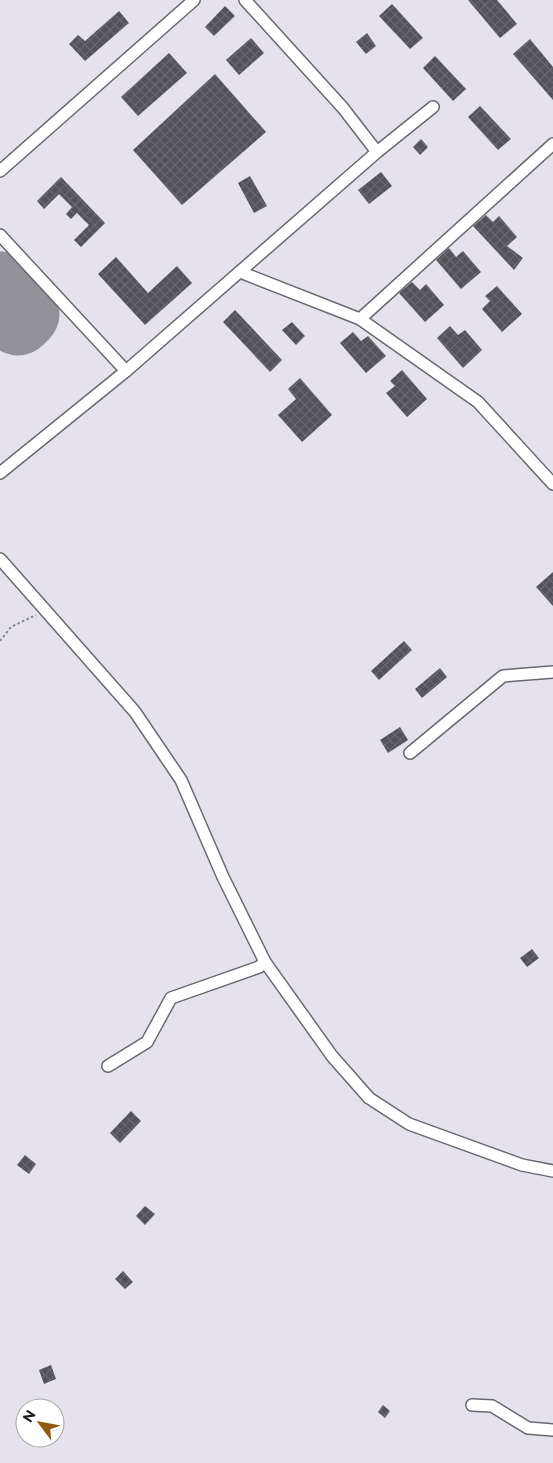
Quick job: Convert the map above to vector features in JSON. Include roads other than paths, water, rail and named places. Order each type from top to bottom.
[{"type":"street","points":[[0,171],[194,0]]},
{"type":"street","points":[[245,0],[344,108],[377,152]]},
{"type":"street","points":[[0,473],[126,371],[377,152],[433,107]]},
{"type":"street","points":[[360,319],[553,144]]},
{"type":"street","points":[[0,235],[126,371]]},
{"type":"street","points":[[240,272],[360,319],[478,402],[553,484]]},
{"type":"street","points":[[0,559],[135,712],[181,780],[223,877],[265,962],[332,1056],[369,1098],[409,1124],[522,1165],[553,1171]]},
{"type":"street","points":[[410,753],[503,676],[553,672]]},
{"type":"street","points":[[108,1066],[147,1042],[171,998],[258,967],[265,962]]},
{"type":"street","points":[[472,1405],[492,1406],[528,1428],[553,1430]]}]
